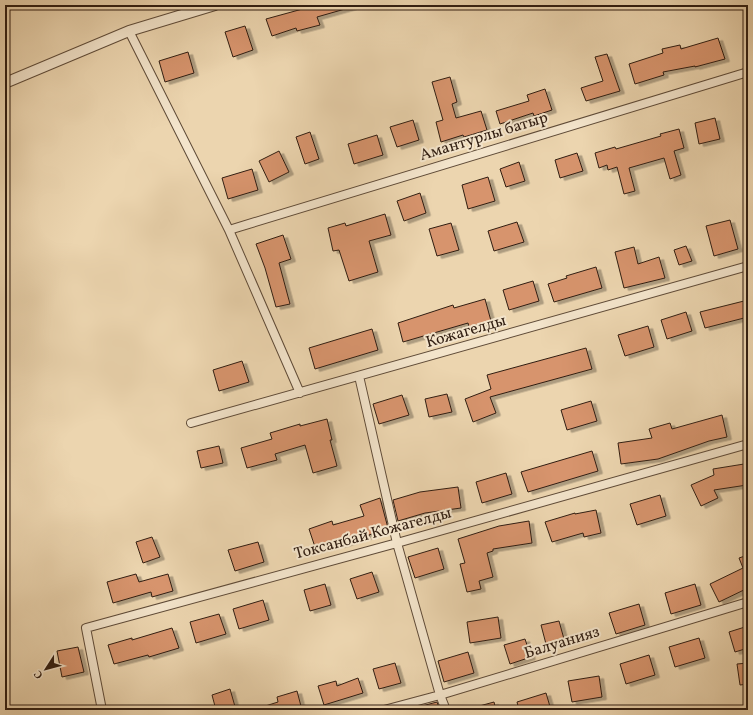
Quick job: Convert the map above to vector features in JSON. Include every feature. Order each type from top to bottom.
[{"type":"street","points":[[5,83],[129,31],[215,5]]},
{"type":"street","points":[[129,31],[229,230],[300,393]]},
{"type":"street","name":"Амантурлы батыр","points":[[229,230],[748,72]]},
{"type":"street","name":"Кожагелды","points":[[191,423],[748,266]]},
{"type":"street","points":[[359,376],[397,543],[440,695],[446,710]]},
{"type":"street","name":"Токсанбай Кожагелды","points":[[102,710],[86,628],[397,543],[748,444]]},
{"type":"street","name":"Балуанияз","points":[[384,710],[440,695],[748,602]]},
{"type":"building","points":[[317,5],[352,5],[352,7],[317,17],[320,25],[297,31],[296,28],[272,36],[266,19]]},
{"type":"building","points":[[245,26],[253,50],[233,57],[225,32]]},
{"type":"building","points":[[718,38],[725,59],[695,67],[663,72],[664,75],[635,84],[629,64],[663,53],[662,49],[680,45],[681,49]]},
{"type":"building","points":[[188,52],[194,73],[165,82],[159,61]]},
{"type":"building","points":[[607,54],[620,91],[586,101],[581,88],[603,81],[595,57]]},
{"type":"building","points":[[450,77],[457,102],[452,104],[456,118],[481,111],[487,130],[464,137],[463,135],[441,142],[436,122],[443,120],[432,82]]},
{"type":"building","points":[[545,89],[552,110],[534,116],[533,113],[500,124],[496,111],[529,101],[527,95]]},
{"type":"building","points":[[715,118],[720,139],[699,144],[695,123]]},
{"type":"building","points":[[413,120],[419,140],[397,147],[390,127]]},
{"type":"building","points":[[679,129],[684,148],[674,151],[681,175],[670,179],[664,158],[629,168],[635,191],[624,194],[617,167],[608,170],[607,165],[599,168],[595,153],[615,147],[616,149],[661,136],[660,134]]},
{"type":"building","points":[[310,132],[319,159],[305,164],[296,137]]},
{"type":"building","points":[[377,135],[383,155],[354,164],[348,144]]},
{"type":"building","points":[[279,151],[289,172],[269,182],[259,161]]},
{"type":"building","points":[[577,153],[583,171],[560,178],[555,160]]},
{"type":"building","points":[[519,162],[525,181],[506,187],[500,169]]},
{"type":"building","points":[[252,169],[258,190],[228,199],[222,178]]},
{"type":"building","points":[[488,177],[495,201],[468,209],[462,185]]},
{"type":"building","points":[[420,193],[426,213],[404,221],[397,201]]},
{"type":"building","points":[[385,214],[391,235],[369,241],[378,272],[349,281],[339,250],[333,251],[328,228],[345,223],[346,226]]},
{"type":"building","points":[[730,220],[738,249],[714,256],[706,226]]},
{"type":"building","points":[[517,222],[524,242],[494,251],[488,231]]},
{"type":"building","points":[[451,223],[459,250],[437,256],[429,229]]},
{"type":"building","points":[[283,235],[291,259],[279,263],[290,304],[276,307],[265,268],[256,244]]},
{"type":"building","points":[[686,246],[692,261],[679,265],[674,250]]},
{"type":"building","points":[[634,247],[638,264],[659,257],[665,278],[624,288],[615,252]]},
{"type":"building","points":[[596,267],[602,288],[554,302],[548,284],[567,278],[566,276]]},
{"type":"building","points":[[533,281],[539,301],[509,310],[503,290]]},
{"type":"building","points":[[485,299],[491,321],[469,327],[468,323],[403,342],[398,323],[453,305],[454,308]]},
{"type":"building","points":[[748,300],[748,317],[705,328],[700,312]]},
{"type":"building","points":[[686,312],[692,331],[667,339],[661,320]]},
{"type":"building","points":[[648,326],[654,347],[625,356],[618,335]]},
{"type":"building","points":[[372,329],[378,350],[315,369],[309,348]]},
{"type":"building","points":[[586,348],[592,369],[490,397],[496,413],[473,422],[465,399],[491,389],[487,375]]},
{"type":"building","points":[[242,361],[249,382],[219,391],[213,370]]},
{"type":"building","points":[[447,394],[452,412],[429,417],[425,399]]},
{"type":"building","points":[[402,395],[409,415],[379,424],[373,404]]},
{"type":"building","points":[[591,401],[597,421],[567,430],[561,410]]},
{"type":"building","points":[[722,415],[727,437],[709,441],[658,459],[621,464],[618,443],[652,438],[649,429],[670,423],[672,429]]},
{"type":"building","points":[[327,419],[332,440],[330,440],[337,466],[313,473],[305,445],[275,454],[277,460],[247,468],[241,448],[272,439],[270,433],[300,424],[300,426]]},
{"type":"building","points":[[219,446],[223,463],[201,468],[197,451]]},
{"type":"building","points":[[592,451],[598,471],[528,492],[521,472]]},
{"type":"building","points":[[744,464],[747,485],[714,490],[718,498],[701,506],[691,485],[714,475],[713,469]]},
{"type":"building","points":[[506,473],[512,494],[482,503],[476,482]]},
{"type":"building","points":[[458,487],[461,508],[425,513],[398,521],[393,500],[420,492]]},
{"type":"building","points":[[660,495],[666,516],[637,525],[630,504]]},
{"type":"building","points":[[380,498],[388,528],[340,545],[339,543],[316,550],[309,529],[332,521],[333,525],[364,516],[360,505]]},
{"type":"building","points":[[596,510],[601,533],[584,537],[583,533],[552,542],[545,522],[575,513]]},
{"type":"building","points":[[529,521],[532,543],[493,549],[493,551],[487,553],[493,577],[479,581],[481,589],[467,592],[460,564],[465,563],[458,539],[499,526]]},
{"type":"building","points":[[152,537],[160,557],[143,563],[136,542]]},
{"type":"building","points":[[258,542],[264,562],[235,571],[228,550]]},
{"type":"building","points":[[438,548],[444,569],[415,578],[408,557]]},
{"type":"building","points":[[748,555],[748,588],[719,602],[710,584],[743,568],[739,558]]},
{"type":"building","points":[[372,572],[379,592],[357,599],[350,579]]},
{"type":"building","points":[[136,574],[139,582],[168,574],[173,591],[152,597],[151,592],[113,603],[107,582]]},
{"type":"building","points":[[325,584],[331,605],[310,611],[304,590]]},
{"type":"building","points":[[695,584],[701,605],[671,614],[665,593]]},
{"type":"building","points":[[263,600],[269,620],[239,629],[233,609]]},
{"type":"building","points":[[639,604],[645,625],[616,634],[609,613]]},
{"type":"building","points":[[219,614],[226,634],[196,643],[190,622]]},
{"type":"building","points":[[498,617],[501,638],[470,643],[467,622]]},
{"type":"building","points":[[559,621],[564,639],[546,644],[541,625]]},
{"type":"building","points":[[748,626],[748,648],[735,652],[729,632]]},
{"type":"building","points":[[172,628],[179,648],[149,657],[148,655],[114,664],[108,645],[132,638],[132,640]]},
{"type":"building","points":[[699,638],[705,658],[675,667],[669,647]]},
{"type":"building","points":[[525,639],[531,657],[510,664],[504,645]]},
{"type":"building","points":[[78,647],[84,672],[62,677],[57,651]]},
{"type":"building","points":[[468,652],[474,673],[444,682],[438,661]]},
{"type":"building","points":[[649,655],[655,675],[626,684],[620,664]]},
{"type":"building","points":[[395,663],[401,683],[379,689],[373,669]]},
{"type":"building","points":[[748,663],[748,684],[740,685],[737,664]]},
{"type":"building","points":[[599,676],[602,697],[572,702],[568,681]]},
{"type":"building","points":[[358,678],[363,693],[324,705],[318,686],[336,681],[337,686]]},
{"type":"building","points":[[230,689],[236,710],[216,710],[212,695]]},
{"type":"building","points":[[297,691],[302,710],[259,710],[259,708],[278,702],[277,697]]},
{"type":"building","points":[[546,693],[551,710],[519,710],[517,702]]},
{"type":"building","points":[[437,702],[440,710],[412,709],[422,706]]},
{"type":"building","points":[[494,702],[496,710],[472,710],[472,708]]}]
